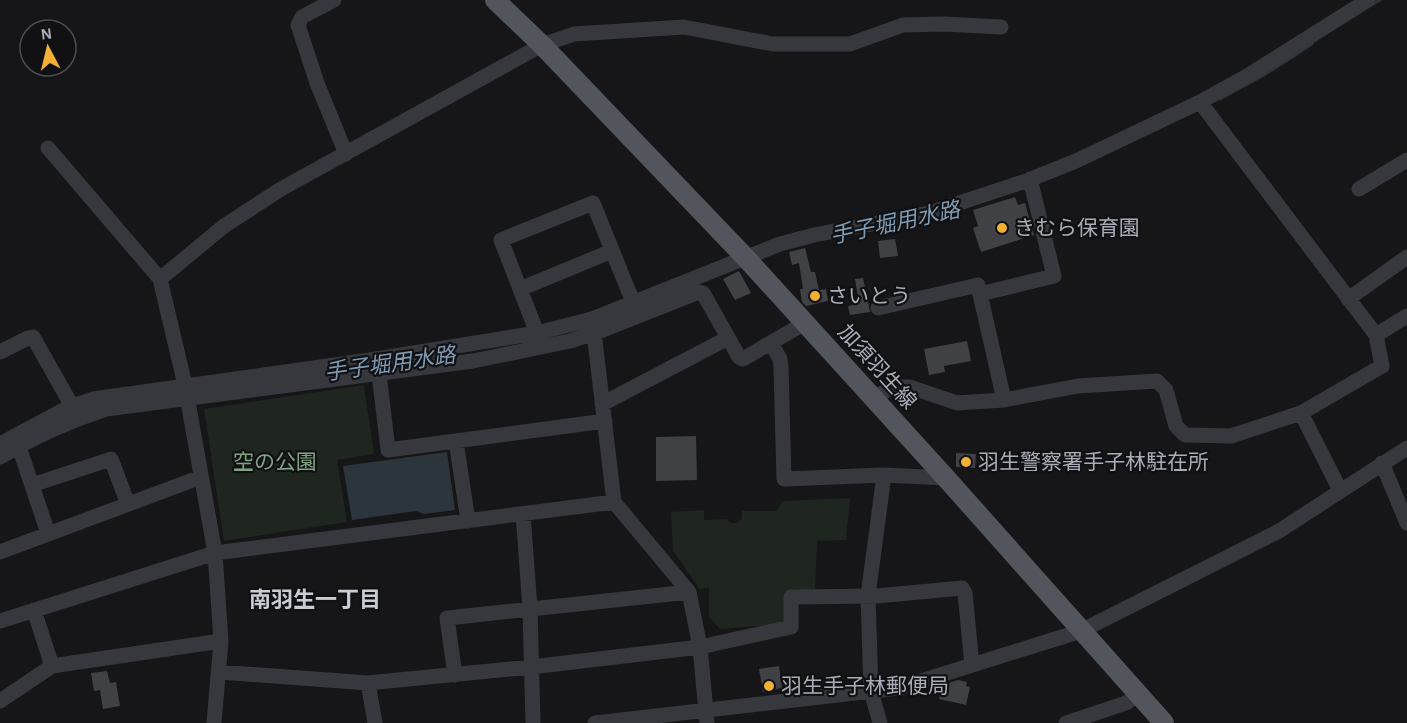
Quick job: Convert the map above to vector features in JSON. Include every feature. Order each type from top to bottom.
[{"type":"main road","name":"加須羽生線","points":[[495,0],[542,45],[745,257],[1164,723]]},
{"type":"street","points":[[334,0],[302,17],[298,25],[316,83],[346,154]]},
{"type":"street","points":[[0,458],[17,440],[72,406],[93,399],[186,392],[473,361],[562,343],[633,302],[780,244],[814,235],[929,213],[1076,161],[1200,102],[1257,70],[1368,0]]},
{"type":"street","points":[[160,279],[224,226],[281,189],[542,45],[574,34],[684,27],[773,44],[850,44],[903,25],[944,24],[1001,27]]},
{"type":"street","points":[[873,398],[893,387],[910,387],[957,403],[1004,400],[1078,386],[1157,381],[1166,390],[1176,426],[1185,435],[1231,436],[1301,413],[1382,366],[1376,335],[1200,102]]},
{"type":"street","points":[[48,148],[160,279],[186,392],[215,553],[221,641],[214,723]]},
{"type":"street","points":[[1359,189],[1407,160]]},
{"type":"street","points":[[980,294],[1054,276],[1030,179]]},
{"type":"street","points":[[537,333],[501,240],[593,203],[633,302]]},
{"type":"street","points":[[520,289],[612,251]]},
{"type":"street","points":[[1347,299],[1407,257]]},
{"type":"street","points":[[878,308],[978,285],[1004,400]]},
{"type":"street","points":[[0,444],[106,409],[186,392],[370,360],[593,326],[699,292],[703,292],[739,357],[743,359],[798,327],[803,321]]},
{"type":"street","points":[[1376,335],[1407,316]]},
{"type":"street","points":[[593,326],[614,502],[689,592],[700,647],[707,716]]},
{"type":"street","points":[[0,352],[33,338],[72,406]]},
{"type":"street","points":[[602,404],[728,338]]},
{"type":"street","points":[[771,343],[780,359],[781,367],[784,479],[884,476],[946,478]]},
{"type":"street","points":[[380,382],[388,450],[605,421]]},
{"type":"street","points":[[1301,413],[1340,490]]},
{"type":"street","points":[[17,440],[48,533]]},
{"type":"street","points":[[456,441],[468,521]]},
{"type":"street","points":[[595,723],[707,716],[898,688],[1081,631],[1279,531],[1407,448]]},
{"type":"street","points":[[32,484],[111,459],[128,504]]},
{"type":"street","points":[[1382,464],[1407,522]]},
{"type":"street","points":[[880,723],[871,691],[868,596],[884,476]]},
{"type":"street","points":[[0,552],[201,477]]},
{"type":"street","points":[[0,621],[215,553],[614,502]]},
{"type":"street","points":[[523,514],[530,608],[533,723]]},
{"type":"street","points":[[219,672],[368,683],[531,667],[700,647],[790,627],[791,597],[868,596],[962,588],[965,593],[972,665]]},
{"type":"street","points":[[455,675],[447,618],[689,592]]},
{"type":"street","points":[[34,610],[52,666]]},
{"type":"street","points":[[0,701],[52,666],[221,641]]},
{"type":"street","points":[[368,683],[375,723]]},
{"type":"street","points":[[1066,723],[1126,703],[1138,695]]},
{"type":"green space","name":"空の公園","points":[[364,385],[374,454],[337,460],[347,522],[224,541],[204,409]]},
{"type":"green space","points":[[850,498],[846,540],[817,541],[815,590],[787,590],[785,620],[782,624],[720,629],[709,617],[709,588],[700,589],[673,551],[671,512],[704,510],[704,520],[727,519],[731,523],[738,523],[742,518],[742,511],[776,511],[783,501]]},
{"type":"shaded area","points":[[447,452],[455,510],[424,514],[416,511],[352,520],[343,466]]},
{"type":"building","points":[[1015,197],[1018,205],[1025,203],[1034,235],[981,252],[973,228],[978,226],[973,210]]},
{"type":"building","points":[[895,239],[898,256],[880,258],[878,241]]},
{"type":"building","points":[[805,248],[811,272],[815,272],[819,290],[826,289],[828,301],[806,306],[802,302],[800,289],[803,289],[799,263],[792,265],[789,252]]},
{"type":"building","points":[[739,271],[751,293],[735,300],[723,279]]},
{"type":"building","points":[[863,278],[870,312],[850,315],[848,306],[859,304],[855,279]]},
{"type":"building","points":[[967,341],[971,361],[944,366],[945,372],[929,375],[924,349]]},
{"type":"building","points":[[696,436],[697,480],[656,481],[656,437]]},
{"type":"building","points":[[956,453],[976,454],[975,468],[956,467]]},
{"type":"building","points":[[779,666],[782,688],[763,692],[759,669]]},
{"type":"building","points":[[107,671],[110,683],[116,682],[120,706],[103,709],[100,690],[94,691],[91,673]]},
{"type":"building","points":[[958,680],[967,682],[966,686],[970,687],[966,705],[939,699],[942,685]]},
{"type":"waterway","name":"手子堀用水路","points":[[1373,4],[1380,0]]},
{"type":"waterway","name":"手子堀用水路","points":[[1220,99],[1264,75],[1312,44]]},
{"type":"place","name":"きむら保育園","points":[[1002,228]]},
{"type":"place","name":"さいとう","points":[[815,296]]},
{"type":"place","name":"羽生警察署手子林駐在所","points":[[966,462]]},
{"type":"place","name":"羽生手子林郵便局","points":[[769,686]]},
{"type":"district","name":"南羽生一丁目","points":[[315,600]]}]
